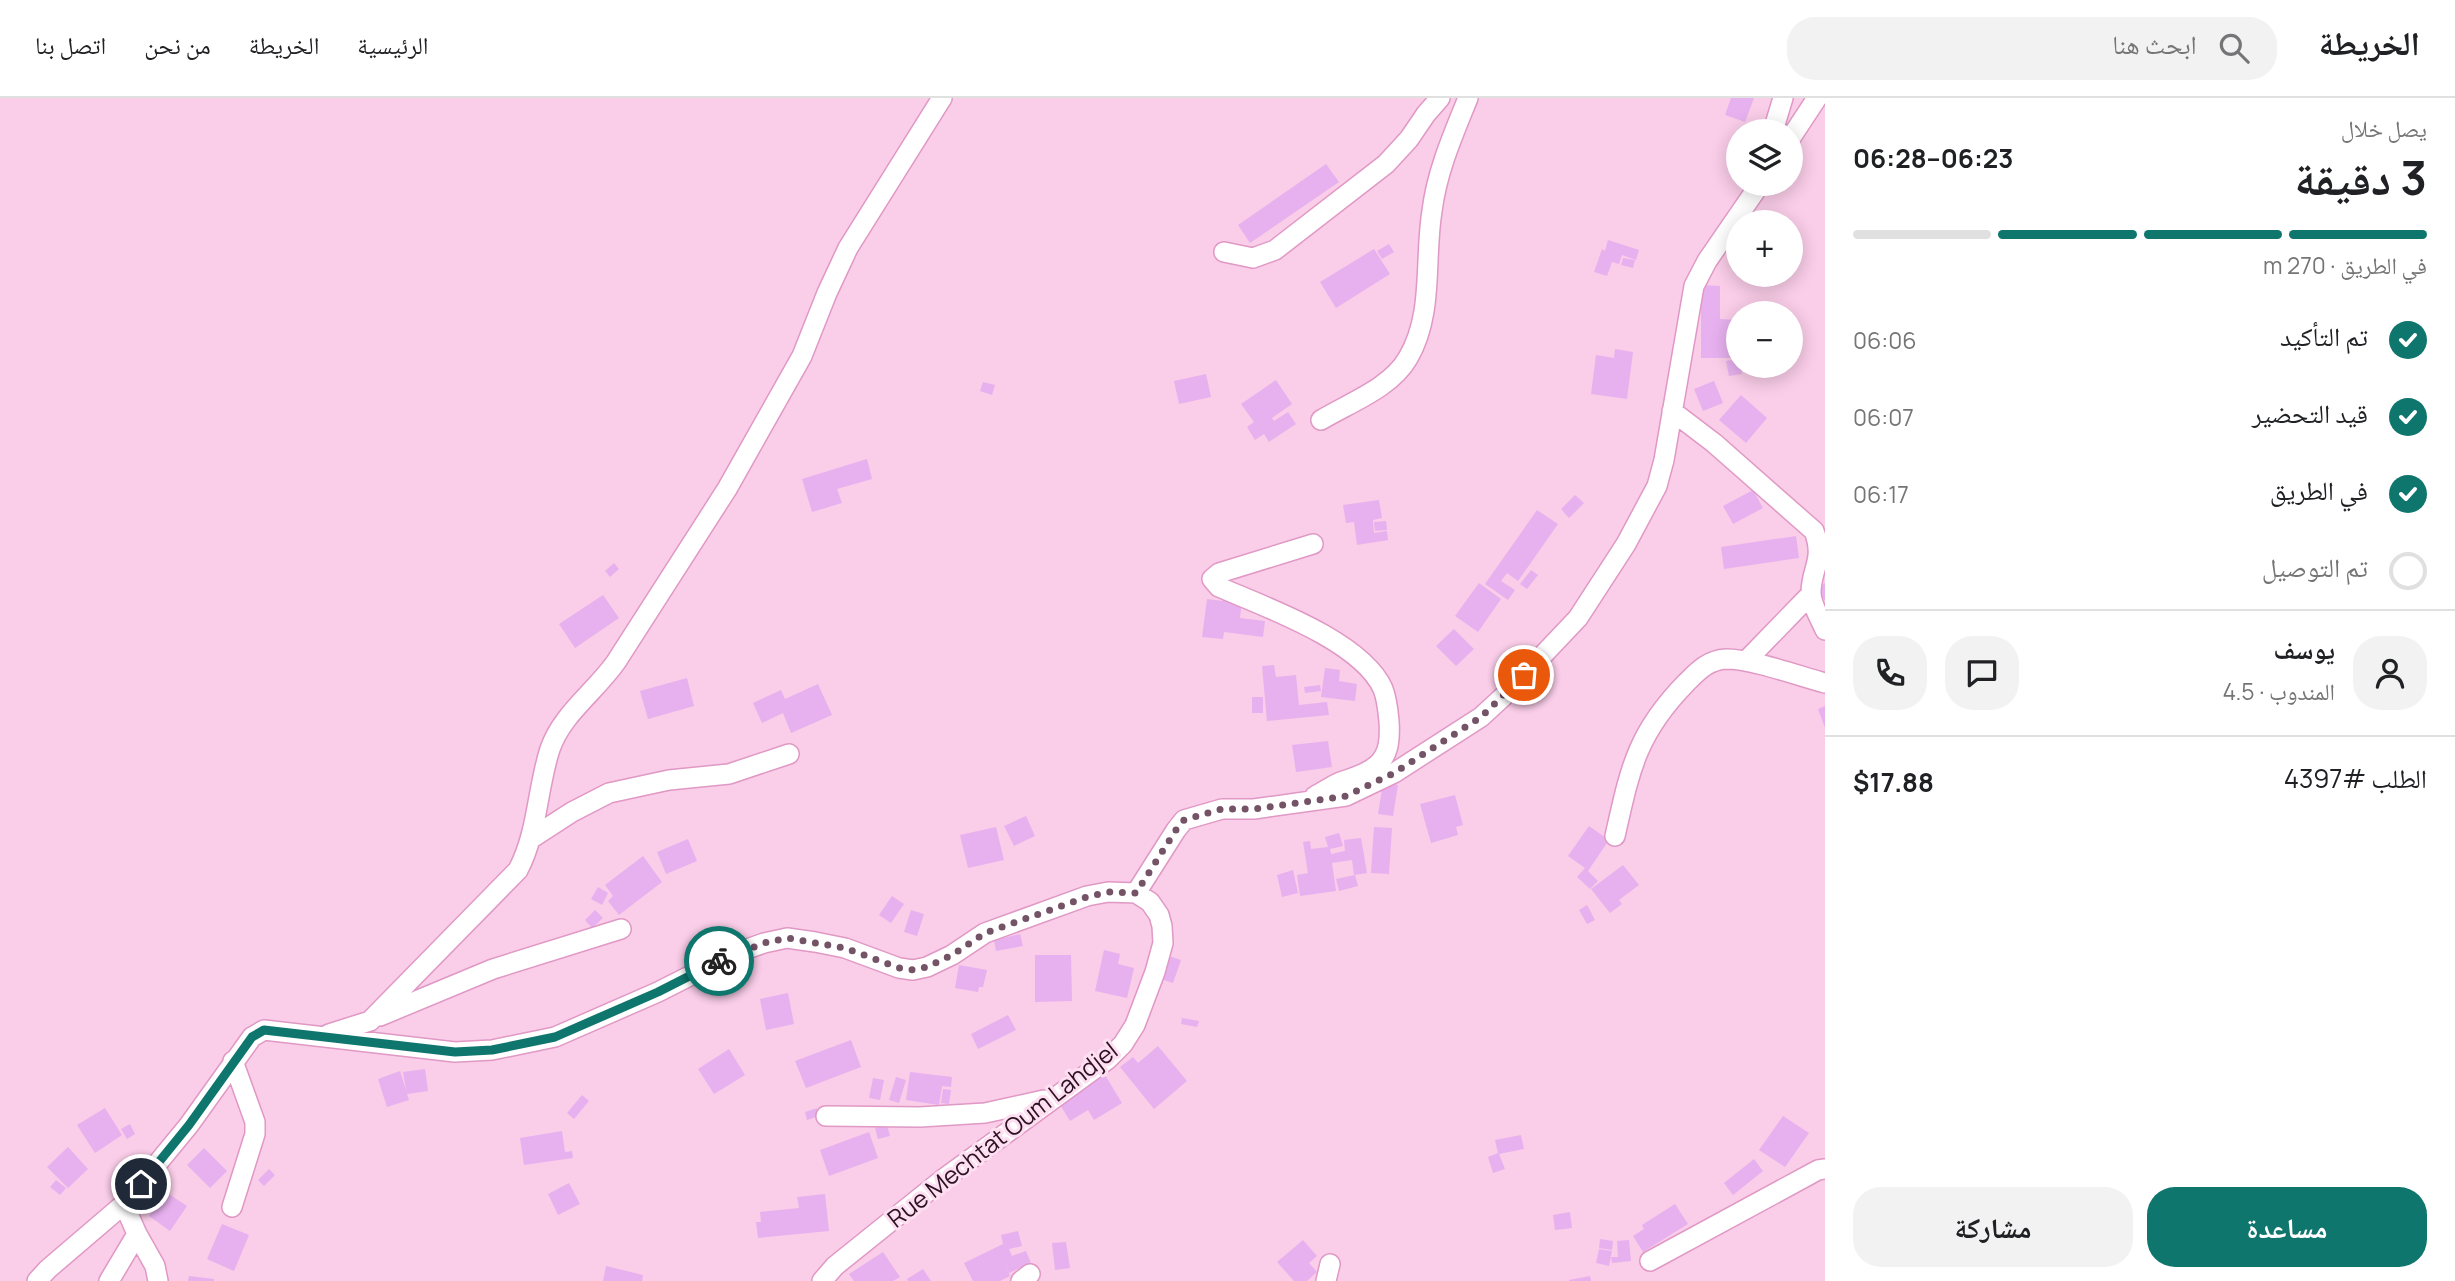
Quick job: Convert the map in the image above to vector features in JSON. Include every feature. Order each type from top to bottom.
[{"type":"street","points":[[369,1021],[519,870],[532,838],[550,750],[559,730],[616,662],[727,489],[802,356],[848,248],[942,98]]},
{"type":"street","points":[[1224,251],[1254,258],[1275,250],[1386,164],[1440,98]]},
{"type":"street","points":[[1321,420],[1378,386],[1396,373],[1408,358],[1423,321],[1430,225],[1436,187],[1441,166],[1468,98]]},
{"type":"street","points":[[1777,119],[1783,98]]},
{"type":"street","points":[[1803,119],[1817,98]]},
{"type":"street","points":[[37,1281],[124,1204],[189,1125],[252,1037],[264,1030],[455,1052],[492,1050],[555,1037],[658,992],[733,954],[787,938],[845,948],[899,968],[913,970],[927,967],[952,955],[985,933],[1087,897],[1108,892],[1136,893],[1184,820],[1222,809],[1255,809],[1346,796],[1394,773],[1481,717],[1506,694],[1578,618],[1626,544],[1657,486],[1664,460],[1694,286],[1707,261],[1752,196]]},
{"type":"street","points":[[1672,411],[1714,443],[1815,531],[1819,544],[1811,594],[1746,661]]},
{"type":"street","points":[[1291,804],[1361,775],[1378,764],[1389,745],[1388,712],[1383,689],[1366,664],[1352,653],[1276,611],[1219,587],[1212,579],[1219,573],[1312,544]]},
{"type":"street","points":[[1811,594],[1825,631]]},
{"type":"street","points":[[1615,836],[1637,751],[1644,736],[1661,709],[1700,668],[1711,661],[1746,661],[1825,684]]},
{"type":"street","points":[[532,838],[572,812],[609,793],[668,780],[729,774],[789,754]]},
{"type":"street","name":"Rue Mechtat Oum Lahdjel","points":[[822,1281],[835,1266],[942,1180],[1108,1059],[1123,1044],[1156,972],[1163,943],[1163,926],[1159,915],[1150,902],[1136,893]]},
{"type":"street","points":[[320,1037],[369,1021],[493,969],[621,929]]},
{"type":"street","points":[[232,1207],[255,1134],[255,1122],[233,1061]]},
{"type":"street","points":[[826,1116],[920,1117],[985,1113],[1052,1098]]},
{"type":"street","points":[[1650,1261],[1818,1170],[1825,1169]]},
{"type":"street","points":[[124,1204],[155,1266],[158,1281]]},
{"type":"street","points":[[108,1281],[137,1234]]},
{"type":"building","points":[[1731,98],[1754,98],[1746,119],[1725,115]]},
{"type":"building","points":[[1326,164],[1339,182],[1250,243],[1238,225]]},
{"type":"building","points":[[1608,240],[1639,250],[1636,260],[1622,255],[1619,264],[1612,262],[1607,276],[1594,272]]},
{"type":"building","points":[[1389,244],[1394,252],[1382,259],[1377,251]]},
{"type":"building","points":[[1374,249],[1390,274],[1336,308],[1320,282]]},
{"type":"building","points":[[1623,258],[1635,260],[1633,268],[1621,265]]},
{"type":"building","points":[[1701,285],[1720,286],[1720,319],[1726,319],[1726,358],[1701,358]]},
{"type":"building","points":[[1615,349],[1633,352],[1627,399],[1591,394],[1596,355],[1614,358]]},
{"type":"building","points":[[1206,374],[1211,397],[1179,404],[1174,381]]},
{"type":"building","points":[[1276,380],[1292,404],[1272,418],[1274,421],[1288,412],[1296,424],[1269,442],[1264,434],[1255,440],[1247,427],[1254,422],[1241,404]]},
{"type":"building","points":[[1714,381],[1723,403],[1703,411],[1694,389]]},
{"type":"building","points":[[983,382],[995,385],[992,395],[980,391]]},
{"type":"building","points":[[1741,395],[1767,418],[1746,443],[1719,420]]},
{"type":"building","points":[[867,459],[872,479],[837,489],[842,503],[812,512],[802,479]]},
{"type":"building","points":[[1753,490],[1763,508],[1733,524],[1723,506]]},
{"type":"building","points":[[1575,495],[1584,503],[1569,518],[1561,509]]},
{"type":"building","points":[[1379,500],[1382,518],[1373,520],[1374,533],[1387,531],[1388,540],[1357,545],[1354,522],[1346,523],[1343,505]]},
{"type":"building","points":[[1537,510],[1558,524],[1518,581],[1507,573],[1501,581],[1515,590],[1508,600],[1485,584]]},
{"type":"building","points":[[1386,521],[1387,530],[1375,531],[1374,522]]},
{"type":"building","points":[[1796,536],[1799,558],[1724,569],[1721,547]]},
{"type":"building","points":[[614,563],[619,569],[610,577],[605,571]]},
{"type":"building","points":[[1531,570],[1538,575],[1527,589],[1520,584]]},
{"type":"building","points":[[1479,583],[1501,599],[1478,632],[1455,616]]},
{"type":"building","points":[[1825,583],[1825,601],[1816,589]]},
{"type":"building","points":[[603,595],[619,618],[575,648],[559,624]]},
{"type":"building","points":[[1223,598],[1242,600],[1240,618],[1265,621],[1263,637],[1224,632],[1223,639],[1202,637],[1207,599],[1223,601]]},
{"type":"building","points":[[1454,629],[1474,649],[1456,666],[1436,646]]},
{"type":"building","points":[[1274,665],[1276,677],[1296,675],[1299,705],[1327,702],[1329,715],[1267,721],[1262,666]]},
{"type":"building","points":[[1325,668],[1340,670],[1339,681],[1357,684],[1355,701],[1321,697]]},
{"type":"building","points":[[687,678],[694,706],[648,719],[640,691]]},
{"type":"building","points":[[818,684],[832,715],[791,733],[783,713],[762,723],[753,703],[781,690],[785,699]]},
{"type":"building","points":[[1320,685],[1321,691],[1305,693],[1304,687]]},
{"type":"building","points":[[1252,697],[1263,697],[1263,713],[1252,713]]},
{"type":"building","points":[[1825,706],[1825,728],[1818,709]]},
{"type":"building","points":[[1328,741],[1332,767],[1296,772],[1292,745]]},
{"type":"building","points":[[1383,783],[1398,785],[1393,816],[1378,814]]},
{"type":"building","points":[[1455,795],[1463,825],[1456,827],[1458,835],[1431,843],[1420,804]]},
{"type":"building","points":[[1026,816],[1035,836],[1014,846],[1004,826]]},
{"type":"building","points":[[1589,826],[1609,840],[1588,871],[1598,881],[1590,889],[1577,877],[1585,868],[1568,856]]},
{"type":"building","points":[[996,827],[1004,860],[968,868],[960,835]]},
{"type":"building","points":[[1374,827],[1392,828],[1389,874],[1371,873]]},
{"type":"building","points":[[1339,833],[1343,846],[1330,849],[1331,854],[1345,851],[1344,840],[1361,838],[1367,873],[1354,875],[1352,860],[1332,863],[1336,891],[1300,896],[1297,875],[1308,873],[1303,842],[1310,841],[1311,849],[1328,847],[1325,837]]},
{"type":"building","points":[[688,839],[697,861],[666,874],[657,852]]},
{"type":"building","points":[[643,856],[662,882],[619,915],[608,901],[613,896],[605,885]]},
{"type":"building","points":[[1623,865],[1639,885],[1619,900],[1622,904],[1610,913],[1591,889]]},
{"type":"building","points":[[1293,870],[1298,893],[1282,897],[1277,875]]},
{"type":"building","points":[[1355,875],[1358,886],[1339,891],[1336,879]]},
{"type":"building","points":[[598,887],[608,893],[602,905],[591,899]]},
{"type":"building","points":[[892,896],[904,904],[891,923],[879,915]]},
{"type":"building","points":[[1587,905],[1595,920],[1587,924],[1579,910]]},
{"type":"building","points":[[595,910],[603,918],[592,928],[585,920]]},
{"type":"building","points":[[911,910],[924,914],[917,936],[904,932]]},
{"type":"building","points":[[1020,934],[1023,946],[996,951],[994,940]]},
{"type":"building","points":[[1104,950],[1120,954],[1118,964],[1134,968],[1127,998],[1095,991]]},
{"type":"building","points":[[1035,955],[1071,955],[1072,1001],[1035,1002]]},
{"type":"building","points":[[1169,956],[1181,960],[1173,983],[1161,979]]},
{"type":"building","points":[[959,965],[987,970],[983,987],[979,987],[978,992],[955,988]]},
{"type":"building","points":[[788,993],[794,1024],[766,1030],[760,999]]},
{"type":"building","points":[[1008,1015],[1016,1030],[978,1049],[971,1034]]},
{"type":"building","points":[[1182,1018],[1199,1021],[1197,1027],[1181,1024]]},
{"type":"building","points":[[851,1040],[861,1067],[806,1088],[795,1061]]},
{"type":"building","points":[[1158,1046],[1187,1081],[1154,1109],[1120,1067],[1133,1057],[1138,1063]]},
{"type":"building","points":[[729,1049],[745,1075],[714,1094],[698,1069]]},
{"type":"building","points":[[425,1069],[428,1091],[407,1094],[409,1100],[387,1107],[378,1079],[400,1071],[406,1090],[403,1072]]},
{"type":"building","points":[[910,1072],[952,1077],[951,1087],[942,1086],[939,1105],[906,1100]]},
{"type":"building","points":[[1105,1075],[1122,1103],[1094,1120],[1088,1110],[1070,1121],[1059,1103]]},
{"type":"building","points":[[896,1077],[906,1080],[899,1103],[889,1100]]},
{"type":"building","points":[[873,1078],[884,1080],[880,1100],[869,1098]]},
{"type":"building","points":[[943,1089],[951,1090],[949,1104],[941,1103]]},
{"type":"building","points":[[582,1095],[589,1101],[574,1119],[567,1113]]},
{"type":"building","points":[[105,1108],[122,1135],[95,1153],[77,1125]]},
{"type":"building","points":[[817,1108],[819,1116],[807,1120],[805,1112]]},
{"type":"building","points":[[1783,1116],[1809,1133],[1785,1167],[1759,1150]]},
{"type":"building","points":[[130,1124],[135,1134],[127,1139],[121,1129]]},
{"type":"building","points":[[887,1125],[890,1136],[878,1139],[875,1128]]},
{"type":"building","points":[[562,1131],[565,1152],[572,1151],[573,1158],[524,1165],[520,1138]]},
{"type":"building","points":[[869,1132],[878,1158],[829,1176],[820,1150]]},
{"type":"building","points":[[1521,1135],[1524,1149],[1499,1154],[1505,1169],[1493,1173],[1488,1157],[1498,1153],[1495,1140]]},
{"type":"building","points":[[68,1147],[88,1169],[68,1188],[47,1167]]},
{"type":"building","points":[[204,1148],[227,1171],[210,1188],[187,1165]]},
{"type":"building","points":[[1754,1159],[1763,1171],[1733,1195],[1724,1183]]},
{"type":"building","points":[[269,1169],[275,1175],[264,1186],[258,1180]]},
{"type":"building","points":[[56,1180],[66,1188],[60,1195],[50,1187]]},
{"type":"building","points":[[569,1183],[580,1204],[558,1215],[548,1194]]},
{"type":"building","points":[[166,1192],[187,1206],[170,1231],[149,1216]]},
{"type":"building","points":[[825,1194],[829,1231],[758,1238],[756,1222],[761,1222],[760,1212],[799,1208],[797,1197]]},
{"type":"building","points":[[1675,1204],[1688,1224],[1643,1252],[1633,1236],[1644,1229],[1642,1225]]},
{"type":"building","points":[[1570,1212],[1572,1228],[1555,1230],[1553,1215]]},
{"type":"building","points":[[222,1224],[249,1235],[234,1271],[207,1259]]},
{"type":"building","points":[[1018,1231],[1022,1246],[1009,1249],[1012,1256],[1026,1251],[1031,1263],[1009,1273],[1004,1261],[1010,1276],[1000,1281],[973,1281],[964,1263],[1003,1244],[1001,1235]]},
{"type":"building","points":[[1600,1239],[1613,1241],[1612,1250],[1599,1248]]},
{"type":"building","points":[[1303,1240],[1317,1256],[1309,1263],[1317,1272],[1307,1281],[1294,1281],[1277,1262]]},
{"type":"building","points":[[1629,1240],[1631,1261],[1612,1263],[1611,1257],[1618,1257],[1617,1241]]},
{"type":"building","points":[[1066,1242],[1070,1268],[1055,1270],[1052,1243]]},
{"type":"building","points":[[1599,1249],[1612,1251],[1609,1266],[1596,1263]]},
{"type":"building","points":[[883,1252],[900,1277],[893,1281],[854,1281],[849,1274]]},
{"type":"building","points":[[606,1266],[643,1275],[642,1281],[603,1281]]},
{"type":"building","points":[[923,1269],[931,1281],[908,1281],[907,1279]]},
{"type":"building","points":[[189,1276],[214,1279],[214,1281],[188,1281]]},
{"type":"building","points":[[1590,1276],[1591,1281],[1569,1281],[1569,1280]]},
{"type":"way so far","points":[[719,961],[764,943],[787,938],[845,948],[882,963],[913,970],[927,967],[952,955],[985,933],[1087,897],[1108,892],[1136,893],[1184,820],[1222,809],[1255,809],[1346,796],[1417,760],[1481,717],[1524,675]]},
{"type":"route","points":[[141,1184],[189,1125],[252,1037],[264,1030],[455,1052],[492,1050],[555,1037],[658,992],[719,961]]}]
